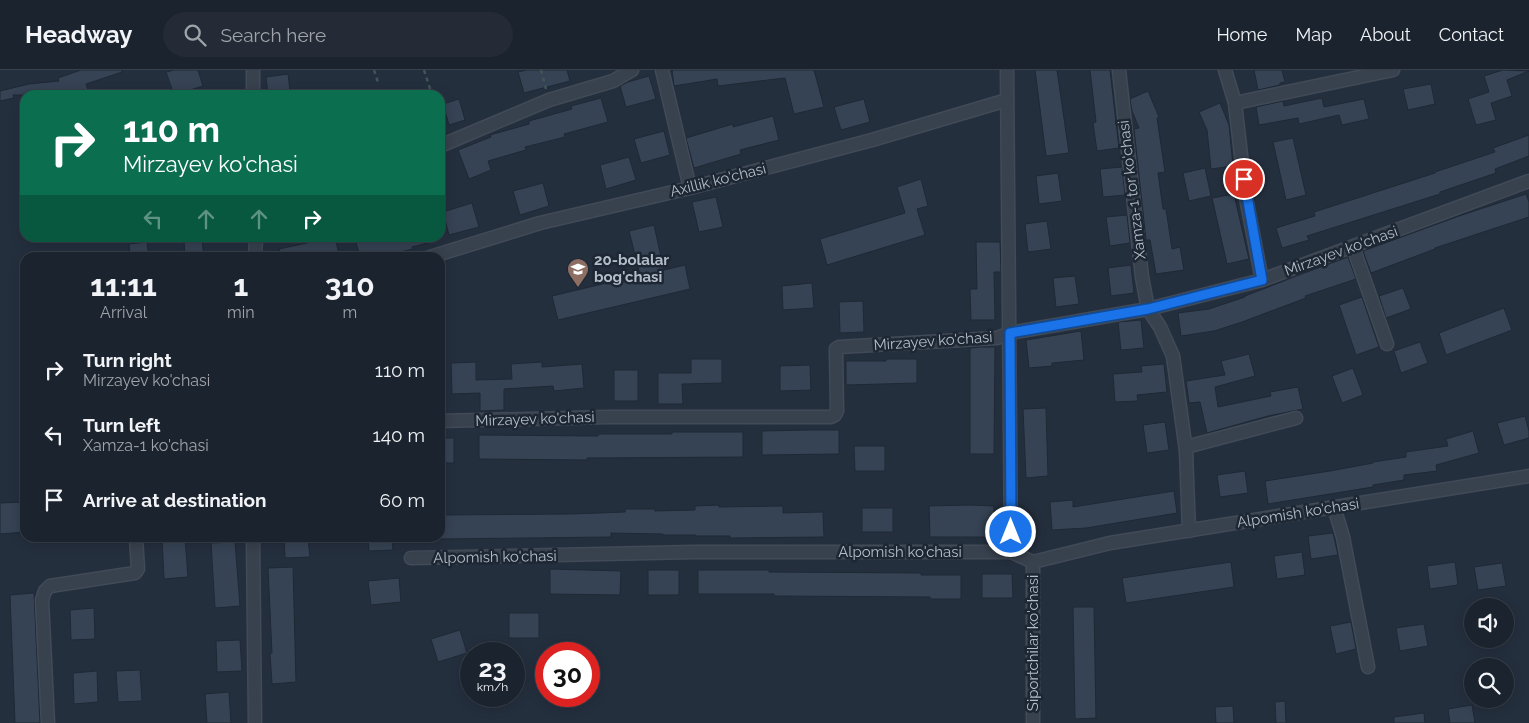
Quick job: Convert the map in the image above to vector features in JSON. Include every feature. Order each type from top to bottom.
[{"type":"street","points":[[253,70],[254,90]]},
{"type":"street","points":[[445,144],[550,100],[613,81],[632,70]]},
{"type":"street","points":[[662,70],[690,188]]},
{"type":"street","points":[[1007,70],[1011,552]]},
{"type":"street","name":"Xamza-1 tor ko'chasi","points":[[1120,70],[1142,277],[1148,309]]},
{"type":"street","points":[[1225,70],[1235,103],[1246,198],[1262,280]]},
{"type":"street","points":[[1235,103],[1393,70]]},
{"type":"street","name":"Axillik ko'chasi","points":[[445,253],[540,224],[690,188],[872,140],[1007,100]]},
{"type":"street","name":"Mirzayev ko'chasi","points":[[445,422],[608,417],[831,417],[837,412],[837,347],[997,338],[1010,333],[1148,309],[1262,280],[1529,181]]},
{"type":"street","points":[[1353,247],[1387,344]]},
{"type":"street","points":[[1148,309],[1160,327],[1173,356],[1186,446],[1189,531]]},
{"type":"street","points":[[1186,446],[1296,418]]},
{"type":"street","name":"Alpomish ko'chasi","points":[[411,558],[694,552],[1011,552],[1033,562],[1110,544],[1529,476]]},
{"type":"street","points":[[1334,507],[1343,537],[1368,668]]},
{"type":"street","points":[[48,723],[42,600],[45,591],[50,586],[135,573],[138,568],[136,542]]},
{"type":"street","points":[[253,542],[255,723]]},
{"type":"street","name":"Siportchilar ko'chasi","points":[[1033,562],[1033,723]]},
{"type":"path","points":[[374,70],[379,85]]},
{"type":"path","points":[[424,70],[430,90]]},
{"type":"path","points":[[541,70],[550,100]]},
{"type":"building","points":[[81,70],[122,70],[122,72],[86,84],[88,90],[20,90],[20,95],[13,95],[14,98],[0,101],[0,91],[29,84],[59,81],[58,78]]},
{"type":"building","points":[[198,70],[203,86],[190,90],[172,90],[166,72]]},
{"type":"building","points":[[527,70],[567,70],[570,81],[524,93],[518,72]]},
{"type":"building","points":[[672,70],[814,70],[824,107],[794,114],[785,78],[718,86],[717,79],[674,86]]},
{"type":"building","points":[[1035,70],[1057,70],[1069,153],[1046,156]]},
{"type":"building","points":[[1090,70],[1110,70],[1119,148],[1097,151],[1093,123],[1096,122]]},
{"type":"building","points":[[1254,70],[1282,70],[1285,82],[1258,90]]},
{"type":"building","points":[[1503,70],[1529,71],[1507,80],[1512,96],[1491,103],[1496,120],[1476,125],[1468,99],[1489,92],[1484,76]]},
{"type":"building","points":[[288,74],[290,90],[268,90],[266,77]]},
{"type":"building","points":[[649,76],[656,99],[626,107],[620,86]]},
{"type":"building","points":[[1431,84],[1435,104],[1408,110],[1403,89]]},
{"type":"building","points":[[1148,91],[1159,117],[1157,118],[1165,172],[1158,173],[1163,209],[1166,209],[1172,249],[1180,247],[1184,270],[1156,274],[1150,240],[1146,240],[1134,129],[1139,128],[1132,111],[1130,99]]},
{"type":"building","points":[[601,98],[608,122],[564,134],[565,137],[525,147],[526,150],[488,161],[491,170],[469,179],[458,150],[491,137],[490,135],[529,124],[529,121],[572,109],[571,106]]},
{"type":"building","points":[[1322,98],[1324,107],[1364,99],[1369,119],[1342,125],[1339,115],[1299,124],[1298,118],[1259,125],[1256,107],[1283,101],[1284,106]]},
{"type":"building","points":[[459,99],[465,120],[449,125],[445,103]]},
{"type":"building","points":[[864,99],[870,122],[841,130],[834,107]]},
{"type":"building","points":[[1220,103],[1229,125],[1233,166],[1211,169],[1207,130],[1199,112]]},
{"type":"building","points":[[773,116],[779,140],[740,150],[741,154],[694,168],[686,138],[733,124],[733,127]]},
{"type":"building","points":[[664,131],[670,155],[641,163],[634,139]]},
{"type":"building","points":[[1529,135],[1529,156],[1495,169],[1496,173],[1440,192],[1440,194],[1307,236],[1309,240],[1282,248],[1276,228],[1315,216],[1314,212],[1495,152],[1493,148]]},
{"type":"building","points":[[1293,138],[1306,195],[1286,200],[1273,142]]},
{"type":"building","points":[[629,157],[636,180],[606,189],[600,165]]},
{"type":"building","points":[[1122,167],[1125,195],[1103,197],[1100,169]]},
{"type":"building","points":[[1205,168],[1211,196],[1189,201],[1183,173]]},
{"type":"building","points":[[1058,173],[1062,201],[1039,204],[1036,176]]},
{"type":"building","points":[[921,179],[928,206],[917,209],[925,235],[827,265],[820,239],[905,213],[897,187]]},
{"type":"building","points":[[543,183],[549,206],[520,215],[513,191]]},
{"type":"building","points":[[1234,194],[1249,259],[1227,264],[1212,198]]},
{"type":"building","points":[[1526,194],[1529,202],[1529,217],[1435,248],[1371,273],[1363,251]]},
{"type":"building","points":[[716,197],[723,227],[699,232],[692,202]]},
{"type":"building","points":[[472,203],[479,227],[449,235],[445,211]]},
{"type":"building","points":[[1127,215],[1130,243],[1110,246],[1106,217]]},
{"type":"building","points":[[1047,221],[1051,249],[1028,252],[1025,224]]},
{"type":"building","points":[[654,225],[664,270],[685,265],[690,289],[558,320],[552,296],[640,275],[629,231]]},
{"type":"building","points":[[147,242],[148,252],[130,252],[129,244]]},
{"type":"building","points":[[184,242],[202,242],[203,252],[185,252]]},
{"type":"building","points":[[311,242],[336,242],[338,252],[280,252],[279,249]]},
{"type":"building","points":[[356,242],[431,242],[401,252],[358,252]]},
{"type":"building","points":[[976,242],[1000,242],[1001,272],[994,272],[995,320],[971,320],[970,289],[977,289]]},
{"type":"building","points":[[1348,257],[1356,279],[1305,296],[1306,298],[1242,322],[1214,331],[1181,336],[1178,313],[1209,309]]},
{"type":"building","points":[[1131,265],[1134,293],[1111,296],[1108,268]]},
{"type":"building","points":[[1075,276],[1079,304],[1056,307],[1053,278]]},
{"type":"building","points":[[812,283],[814,308],[783,310],[782,286]]},
{"type":"building","points":[[1403,288],[1411,309],[1386,318],[1379,296]]},
{"type":"building","points":[[1362,297],[1379,347],[1356,355],[1339,305]]},
{"type":"building","points":[[863,301],[864,332],[840,333],[839,302]]},
{"type":"building","points":[[1504,308],[1512,330],[1446,355],[1439,333]]},
{"type":"building","points":[[1141,320],[1144,348],[1121,350],[1118,322]]},
{"type":"building","points":[[1081,331],[1084,360],[1052,363],[1052,366],[1029,368],[1026,340]]},
{"type":"building","points":[[1420,342],[1428,363],[1401,373],[1394,351]]},
{"type":"building","points":[[995,347],[994,454],[970,454],[970,348]]},
{"type":"building","points":[[1249,354],[1255,376],[1215,387],[1218,407],[1271,396],[1270,392],[1298,387],[1303,409],[1268,416],[1207,433],[1200,402],[1189,403],[1186,381],[1225,375],[1221,361]]},
{"type":"building","points":[[691,359],[722,359],[722,383],[682,384],[683,404],[658,404],[658,373],[691,373]]},
{"type":"building","points":[[886,359],[917,359],[917,383],[846,385],[846,361],[886,361]]},
{"type":"building","points":[[476,362],[476,380],[512,379],[511,364],[542,362],[542,367],[582,364],[584,388],[554,391],[553,386],[504,389],[504,410],[480,411],[480,393],[452,394],[451,363]]},
{"type":"building","points":[[1164,364],[1167,392],[1137,395],[1138,401],[1115,402],[1113,374],[1142,372],[1141,366]]},
{"type":"building","points":[[810,365],[811,390],[780,391],[780,366]]},
{"type":"building","points":[[1353,368],[1363,395],[1342,403],[1332,376]]},
{"type":"building","points":[[614,370],[638,370],[638,401],[614,401]]},
{"type":"building","points":[[1046,408],[1048,476],[1026,478],[1023,409]]},
{"type":"building","points":[[1525,416],[1529,438],[1504,445],[1497,423]]},
{"type":"building","points":[[1165,422],[1169,450],[1147,453],[1143,425]]},
{"type":"building","points":[[839,430],[839,454],[762,455],[762,431]]},
{"type":"building","points":[[1473,431],[1479,453],[1436,465],[1437,471],[1404,475],[1404,480],[1373,485],[1373,487],[1268,504],[1265,481],[1406,457],[1406,452],[1448,446],[1446,439]]},
{"type":"building","points":[[672,432],[743,432],[743,457],[587,458],[587,460],[479,459],[479,435],[598,436],[598,434],[672,434]]},
{"type":"building","points":[[445,438],[454,438],[454,463],[445,463]]},
{"type":"building","points":[[854,446],[885,446],[885,471],[855,471]]},
{"type":"building","points":[[1245,471],[1248,493],[1220,497],[1217,475]]},
{"type":"building","points":[[1174,491],[1177,513],[1086,528],[1052,530],[1050,502],[1073,500],[1073,507]]},
{"type":"building","points":[[20,502],[20,532],[0,534],[0,503]]},
{"type":"building","points":[[695,506],[783,506],[783,513],[823,512],[824,537],[730,538],[730,536],[611,533],[611,537],[445,539],[445,515],[571,514],[625,512],[625,509],[655,509],[655,511],[695,510]]},
{"type":"building","points":[[929,506],[994,506],[994,537],[930,537]]},
{"type":"building","points":[[862,508],[893,508],[893,532],[862,532]]},
{"type":"building","points":[[1333,533],[1338,555],[1311,559],[1308,536]]},
{"type":"building","points":[[162,542],[185,542],[188,577],[164,579]]},
{"type":"building","points":[[235,542],[240,606],[215,608],[211,543]]},
{"type":"building","points":[[284,542],[308,542],[310,557],[285,558]]},
{"type":"building","points":[[368,542],[392,542],[393,550],[369,551]]},
{"type":"building","points":[[1302,552],[1305,575],[1277,579],[1274,556]]},
{"type":"building","points":[[1231,562],[1234,587],[1126,603],[1122,578]]},
{"type":"building","points":[[1455,562],[1458,585],[1430,589],[1427,566]]},
{"type":"building","points":[[1502,563],[1506,586],[1478,590],[1474,567]]},
{"type":"building","points":[[293,567],[296,682],[272,684],[268,568]]},
{"type":"building","points":[[550,569],[621,571],[620,595],[550,594]]},
{"type":"building","points":[[648,570],[679,570],[679,595],[648,595]]},
{"type":"building","points":[[698,570],[961,575],[961,599],[698,594]]},
{"type":"building","points":[[982,574],[1012,574],[1013,598],[982,598]]},
{"type":"building","points":[[399,578],[401,602],[371,605],[368,581]]},
{"type":"building","points":[[34,593],[40,723],[15,723],[10,595]]},
{"type":"building","points":[[1073,607],[1094,607],[1096,718],[1075,719]]},
{"type":"building","points":[[94,608],[95,639],[71,640],[70,610]]},
{"type":"building","points":[[509,613],[539,613],[539,638],[509,638]]},
{"type":"building","points":[[1351,622],[1356,649],[1336,654],[1330,626]]},
{"type":"building","points":[[1424,624],[1428,646],[1400,651],[1396,628]]},
{"type":"building","points":[[460,630],[464,642],[460,642],[460,655],[438,662],[431,639]]},
{"type":"building","points":[[240,640],[242,671],[217,672],[216,641]]},
{"type":"building","points":[[140,670],[142,701],[118,702],[116,671]]},
{"type":"building","points":[[97,671],[98,702],[74,704],[73,673]]},
{"type":"building","points":[[229,692],[231,723],[207,723],[205,694]]},
{"type":"building","points":[[1285,701],[1286,723],[1276,723],[1275,702]]},
{"type":"building","points":[[1233,706],[1234,723],[1216,723],[1215,707]]},
{"type":"building","points":[[1464,706],[1464,708],[1472,708],[1475,723],[1450,723],[1448,709]]},
{"type":"building","points":[[1424,713],[1425,723],[1394,723],[1394,717]]},
{"type":"place","name":"20-bolalar bog'chasi","points":[[578,288]]},
{"type":"route","points":[[1011,532],[1010,333],[1148,309],[1262,280],[1244,179]]}]
